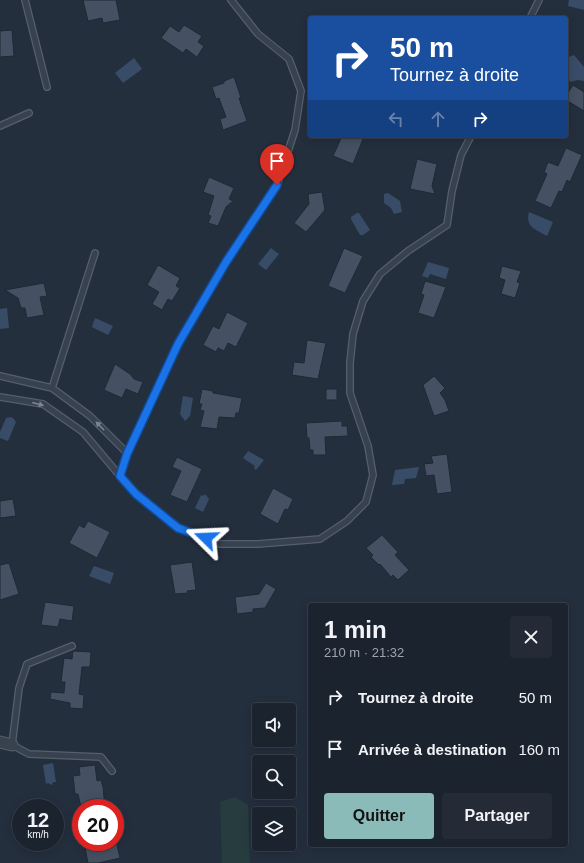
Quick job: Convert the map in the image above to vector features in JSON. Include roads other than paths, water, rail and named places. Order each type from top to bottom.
[{"type":"street","points":[[0,742],[12,745]]},
{"type":"lane","points":[[25,0],[47,87]]},
{"type":"lane","points":[[120,476],[127,454],[178,344],[226,262],[277,185],[295,130],[300,91],[290,59],[258,34],[231,0]]},
{"type":"lane","points":[[531,16],[539,0]]},
{"type":"lane","points":[[0,126],[29,113]]},
{"type":"lane","points":[[0,397],[43,404],[83,432],[136,494],[178,528],[220,544],[258,544],[320,539],[347,521],[366,502],[373,475],[368,446],[350,393],[350,363],[353,334],[363,301],[380,274],[408,251],[447,225],[452,191],[459,162],[470,138]]},
{"type":"lane","points":[[52,388],[95,254]]},
{"type":"lane","points":[[0,376],[52,388],[90,416],[127,454]]},
{"type":"lane","points":[[72,646],[28,664],[19,688],[12,745],[29,754],[101,757],[112,771]]},
{"type":"water","points":[[569,0],[584,0],[584,10],[568,6]]},
{"type":"water","points":[[574,55],[584,67],[584,81],[578,80],[570,82],[568,75],[568,57]]},
{"type":"water","points":[[134,58],[142,69],[123,83],[115,73]]},
{"type":"water","points":[[388,193],[400,201],[402,212],[394,214],[391,208],[384,203],[384,194]]},
{"type":"water","points":[[529,212],[553,222],[547,236],[532,227],[528,221]]},
{"type":"water","points":[[359,213],[370,230],[363,235],[360,235],[351,219],[351,217]]},
{"type":"water","points":[[271,248],[279,254],[266,270],[258,264]]},
{"type":"water","points":[[428,262],[449,268],[446,279],[430,274],[428,278],[422,276]]},
{"type":"water","points":[[7,308],[9,328],[0,329],[0,309]]},
{"type":"water","points":[[95,318],[113,326],[108,335],[92,327]]},
{"type":"water","points":[[183,396],[193,398],[190,416],[185,421],[180,414]]},
{"type":"water","points":[[11,417],[16,422],[8,441],[0,438],[0,432],[6,418]]},
{"type":"water","points":[[248,451],[264,460],[256,470],[254,468],[255,466],[243,458]]},
{"type":"water","points":[[419,467],[416,478],[405,479],[404,484],[392,485],[395,470]]},
{"type":"water","points":[[205,494],[209,499],[203,512],[195,508],[201,495],[203,496]]},
{"type":"water","points":[[94,566],[114,573],[110,584],[89,576]]},
{"type":"water","points":[[53,763],[56,782],[53,782],[52,785],[48,783],[46,784],[43,765]]}]
